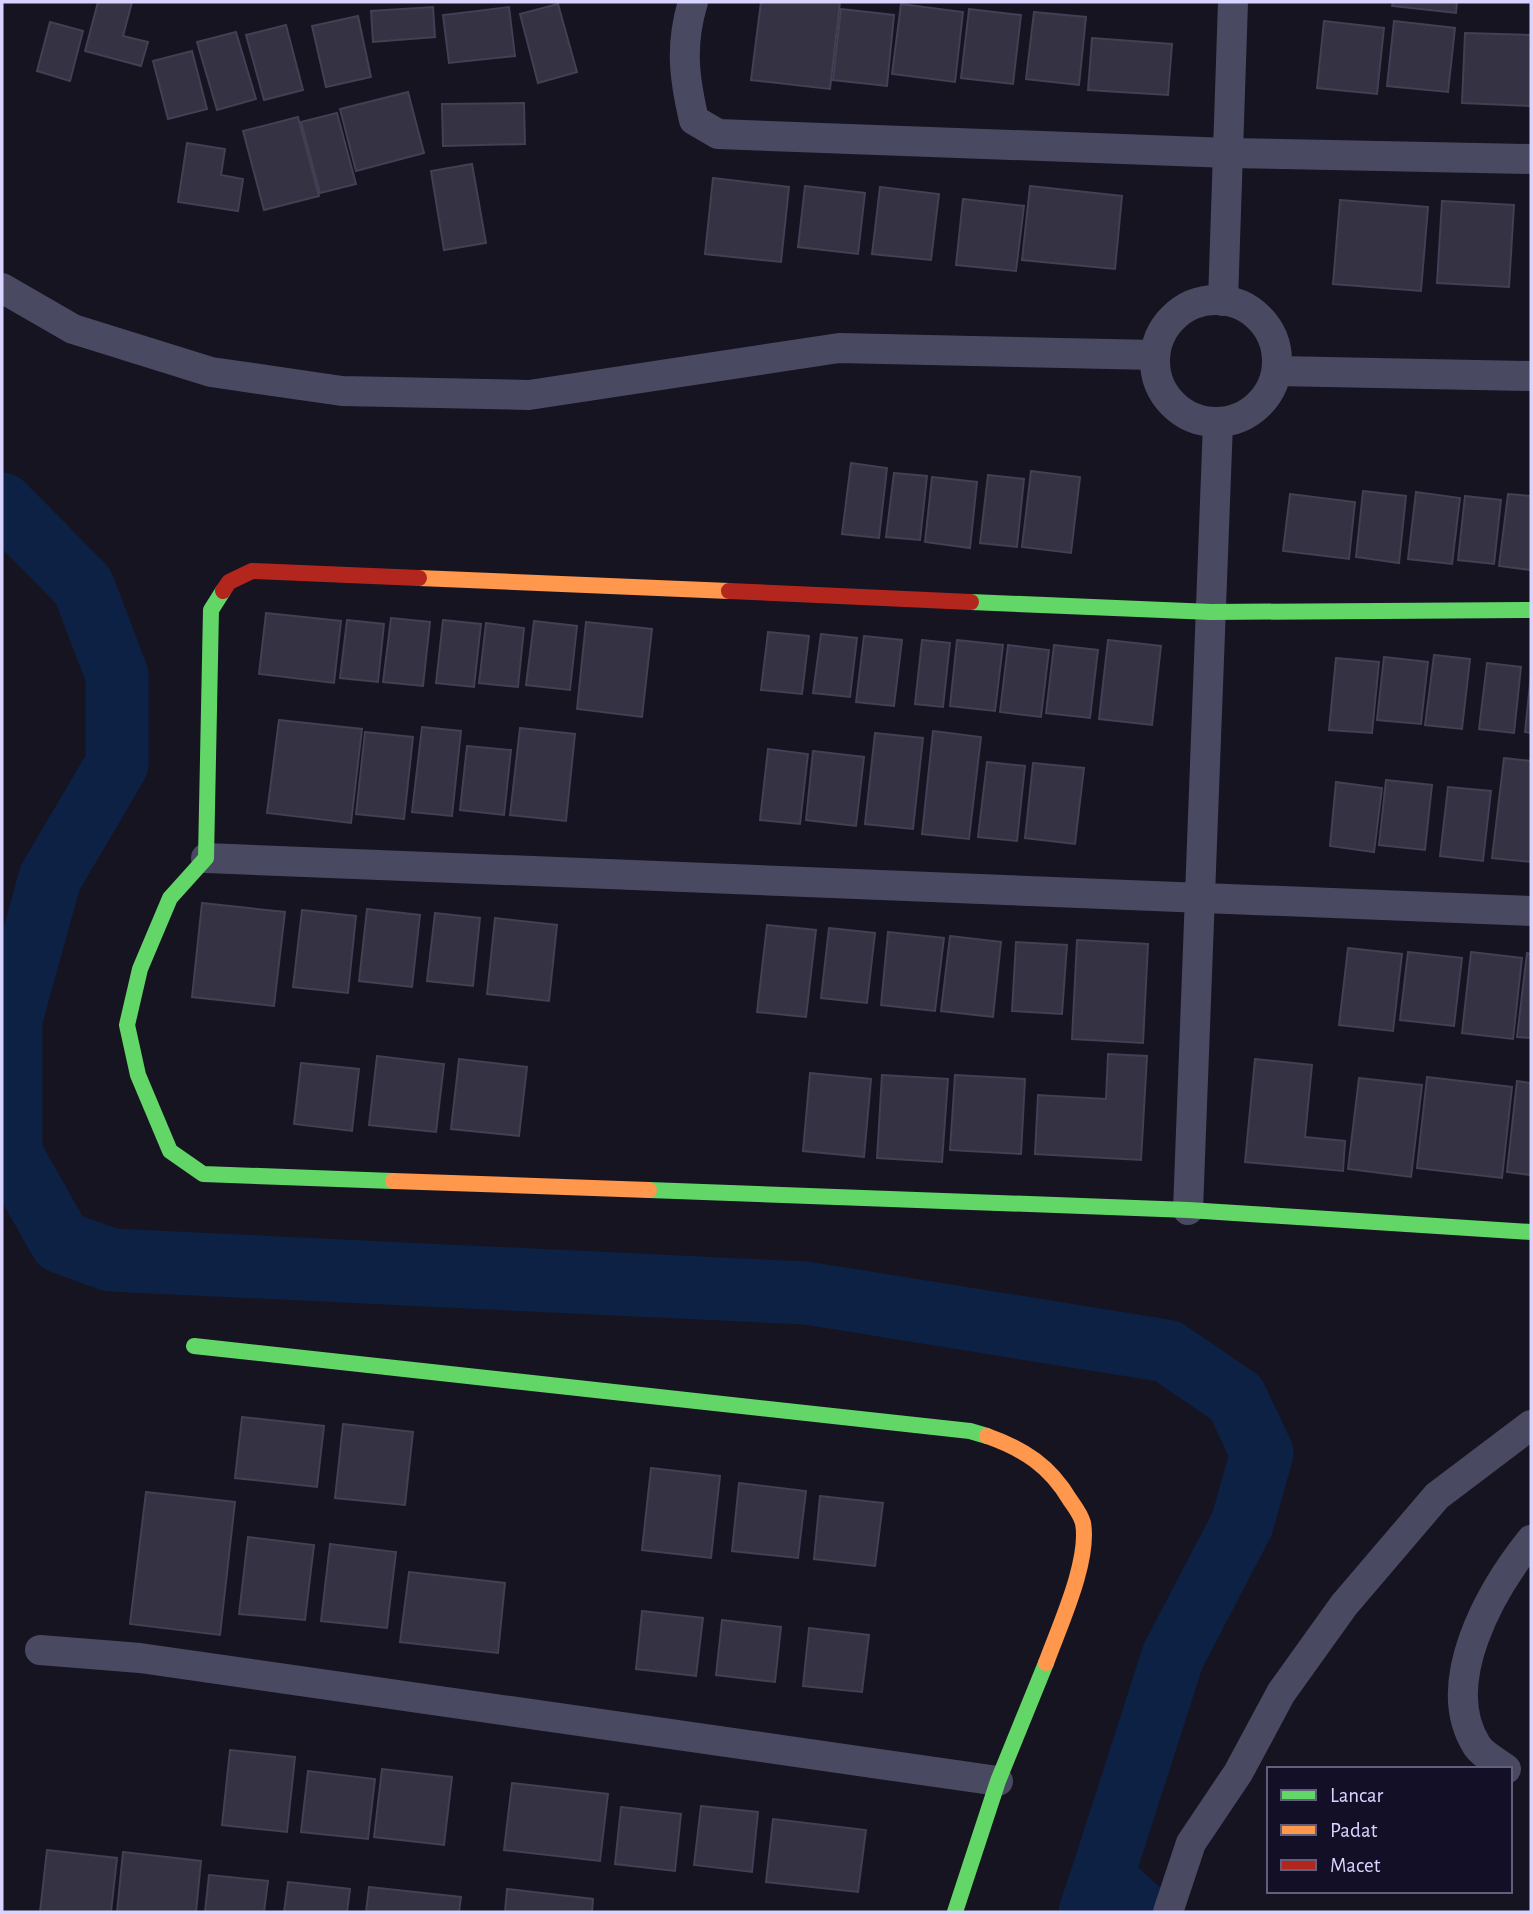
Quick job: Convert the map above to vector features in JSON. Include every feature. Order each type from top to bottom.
[{"type":"street","points":[[693,2],[687,23],[684,74],[694,120],[718,134],[1229,153],[1531,159]]},
{"type":"street","points":[[1223,301],[1233,2]]},
{"type":"street","points":[[2,288],[74,330],[211,372],[342,391],[529,395],[839,348],[1155,355]]},
{"type":"street","points":[[1203,301],[1223,301],[1242,306],[1258,317],[1270,332],[1276,351],[1277,371],[1269,391],[1257,407],[1239,418],[1218,423],[1197,419],[1179,410],[1165,395],[1156,376],[1155,355],[1160,336],[1170,320],[1186,308],[1203,301]]},
{"type":"street","points":[[1277,371],[1531,376]]},
{"type":"street","points":[[1188,1210],[1218,423]]},
{"type":"street","points":[[1531,610],[1211,612],[252,571],[229,582],[211,610],[206,858],[170,898],[140,969],[127,1025],[138,1075],[170,1151],[203,1174],[1188,1210],[1531,1232]]},
{"type":"street","points":[[206,858],[1531,911]]},
{"type":"street","points":[[194,1346],[970,1431],[1011,1443],[1051,1469],[1084,1525],[1082,1554],[1060,1623],[998,1781],[955,1912]]},
{"type":"street","points":[[1168,1912],[1191,1843],[1238,1773],[1281,1693],[1344,1605],[1437,1496],[1531,1425]]},
{"type":"street","points":[[1504,1767],[1478,1748],[1467,1724],[1463,1694],[1467,1658],[1477,1628],[1497,1591],[1531,1540]]},
{"type":"street","points":[[40,1650],[141,1658],[998,1781]]},
{"type":"street","points":[[1512,1771],[1531,1775]]},
{"type":"building","points":[[98,2],[132,2],[123,36],[148,42],[141,66],[85,51]]},
{"type":"building","points":[[761,2],[840,2],[830,89],[751,80]]},
{"type":"building","points":[[1393,2],[1457,2],[1456,13],[1392,6]]},
{"type":"building","points":[[558,4],[577,72],[538,83],[520,14]]},
{"type":"building","points":[[901,4],[963,12],[955,82],[892,74]]},
{"type":"building","points":[[433,7],[435,37],[373,42],[371,11]]},
{"type":"building","points":[[509,7],[515,56],[449,63],[443,15]]},
{"type":"building","points":[[841,9],[894,15],[887,86],[833,80]]},
{"type":"building","points":[[969,9],[1021,15],[1013,84],[961,78]]},
{"type":"building","points":[[1034,12],[1086,17],[1079,85],[1026,79]]},
{"type":"building","points":[[358,16],[371,77],[326,87],[312,26]]},
{"type":"building","points":[[1324,21],[1384,28],[1377,94],[1317,88]]},
{"type":"building","points":[[1394,21],[1455,28],[1448,92],[1387,86]]},
{"type":"building","points":[[50,22],[83,31],[70,81],[37,71]]},
{"type":"building","points":[[286,25],[303,90],[264,100],[246,35]]},
{"type":"building","points":[[236,32],[256,99],[217,110],[197,42]]},
{"type":"building","points":[[1465,33],[1531,35],[1530,106],[1462,103]]},
{"type":"building","points":[[1092,38],[1172,44],[1168,95],[1088,90]]},
{"type":"building","points":[[192,51],[207,109],[168,119],[153,61]]},
{"type":"building","points":[[408,92],[424,153],[356,171],[340,109]]},
{"type":"building","points":[[524,103],[525,144],[443,146],[442,104]]},
{"type":"building","points":[[337,113],[356,184],[320,193],[301,122]]},
{"type":"building","points":[[298,117],[319,196],[264,210],[243,131]]},
{"type":"building","points":[[187,143],[225,149],[221,175],[243,179],[238,211],[178,202]]},
{"type":"building","points":[[472,164],[486,243],[444,250],[431,171]]},
{"type":"building","points":[[713,178],[789,187],[781,262],[705,254]]},
{"type":"building","points":[[805,186],[865,193],[858,254],[798,247]]},
{"type":"building","points":[[1030,186],[1122,196],[1115,269],[1022,260]]},
{"type":"building","points":[[880,187],[939,194],[931,260],[872,254]]},
{"type":"building","points":[[963,199],[1024,206],[1016,271],[956,265]]},
{"type":"building","points":[[1340,200],[1428,207],[1421,291],[1333,284]]},
{"type":"building","points":[[1442,201],[1514,205],[1509,287],[1437,283]]},
{"type":"building","points":[[851,463],[887,468],[879,538],[842,534]]},
{"type":"building","points":[[1031,471],[1080,477],[1071,553],[1022,547]]},
{"type":"building","points":[[894,473],[927,476],[920,540],[886,537]]},
{"type":"building","points":[[988,475],[1024,479],[1017,547],[980,543]]},
{"type":"building","points":[[932,477],[977,482],[970,548],[925,542]]},
{"type":"building","points":[[1363,491],[1406,496],[1399,563],[1356,557]]},
{"type":"building","points":[[1416,492],[1460,498],[1452,564],[1408,559]]},
{"type":"building","points":[[1290,494],[1355,502],[1349,559],[1283,551]]},
{"type":"building","points":[[1508,494],[1531,496],[1531,570],[1499,566]]},
{"type":"building","points":[[1465,496],[1501,500],[1494,564],[1458,560]]},
{"type":"building","points":[[266,613],[341,621],[334,683],[259,674]]},
{"type":"building","points":[[391,618],[430,622],[423,686],[383,682]]},
{"type":"building","points":[[347,620],[384,624],[378,682],[340,678]]},
{"type":"building","points":[[443,620],[481,624],[474,687],[436,683]]},
{"type":"building","points":[[534,621],[577,626],[570,690],[526,685]]},
{"type":"building","points":[[586,622],[652,629],[642,717],[577,709]]},
{"type":"building","points":[[486,623],[524,628],[518,687],[479,683]]},
{"type":"building","points":[[768,632],[809,636],[802,694],[761,690]]},
{"type":"building","points":[[821,634],[857,638],[850,697],[813,693]]},
{"type":"building","points":[[864,636],[902,640],[894,706],[856,702]]},
{"type":"building","points":[[922,640],[950,643],[943,707],[915,704]]},
{"type":"building","points":[[957,640],[1003,645],[995,711],[950,706]]},
{"type":"building","points":[[1108,640],[1161,646],[1152,725],[1099,719]]},
{"type":"building","points":[[1008,645],[1049,650],[1041,717],[1000,712]]},
{"type":"building","points":[[1054,645],[1098,650],[1090,718],[1046,713]]},
{"type":"building","points":[[1434,655],[1470,659],[1462,729],[1425,725]]},
{"type":"building","points":[[1384,657],[1428,662],[1421,724],[1377,720]]},
{"type":"building","points":[[1336,658],[1379,662],[1372,733],[1329,730]]},
{"type":"building","points":[[1487,663],[1521,667],[1514,733],[1479,729]]},
{"type":"building","points":[[1531,674],[1531,733],[1525,732]]},
{"type":"building","points":[[279,720],[362,729],[351,823],[267,813]]},
{"type":"building","points":[[422,727],[461,731],[452,816],[412,812]]},
{"type":"building","points":[[520,728],[575,734],[566,821],[510,815]]},
{"type":"building","points":[[933,731],[981,737],[969,839],[922,834]]},
{"type":"building","points":[[365,732],[413,737],[404,819],[356,814]]},
{"type":"building","points":[[875,733],[923,738],[913,829],[865,824]]},
{"type":"building","points":[[467,746],[511,750],[504,815],[460,810]]},
{"type":"building","points":[[768,749],[808,754],[800,824],[760,820]]},
{"type":"building","points":[[813,751],[864,757],[856,826],[806,820]]},
{"type":"building","points":[[1504,758],[1531,761],[1531,862],[1492,858]]},
{"type":"building","points":[[987,762],[1025,766],[1017,841],[978,837]]},
{"type":"building","points":[[1033,763],[1084,768],[1075,844],[1025,838]]},
{"type":"building","points":[[1386,780],[1432,785],[1425,850],[1379,845]]},
{"type":"building","points":[[1336,782],[1382,788],[1374,852],[1330,846]]},
{"type":"building","points":[[1448,787],[1491,791],[1483,861],[1440,856]]},
{"type":"building","points":[[202,903],[285,912],[274,1006],[192,997]]},
{"type":"building","points":[[367,909],[420,915],[412,987],[359,981]]},
{"type":"building","points":[[302,910],[356,916],[348,993],[293,987]]},
{"type":"building","points":[[435,913],[480,918],[473,986],[427,981]]},
{"type":"building","points":[[495,918],[557,925],[549,1001],[487,994]]},
{"type":"building","points":[[767,925],[816,930],[806,1017],[757,1012]]},
{"type":"building","points":[[829,928],[875,933],[867,1003],[821,998]]},
{"type":"building","points":[[888,932],[944,938],[935,1011],[881,1005]]},
{"type":"building","points":[[950,936],[1001,942],[993,1017],[941,1011]]},
{"type":"building","points":[[1077,940],[1148,944],[1143,1043],[1072,1039]]},
{"type":"building","points":[[1016,942],[1067,945],[1062,1014],[1012,1011]]},
{"type":"building","points":[[1348,948],[1402,954],[1393,1031],[1339,1025]]},
{"type":"building","points":[[1408,952],[1462,958],[1454,1026],[1400,1020]]},
{"type":"building","points":[[1471,952],[1522,958],[1513,1039],[1462,1033]]},
{"type":"building","points":[[1527,953],[1531,954],[1531,1038],[1517,1037]]},
{"type":"building","points":[[1108,1054],[1147,1056],[1141,1160],[1035,1154],[1038,1095],[1106,1099]]},
{"type":"building","points":[[377,1056],[444,1064],[436,1132],[369,1125]]},
{"type":"building","points":[[459,1059],[527,1067],[519,1136],[451,1129]]},
{"type":"building","points":[[1255,1059],[1312,1065],[1305,1137],[1345,1141],[1343,1171],[1245,1162]]},
{"type":"building","points":[[301,1063],[359,1069],[352,1131],[294,1124]]},
{"type":"building","points":[[810,1073],[871,1079],[864,1157],[803,1151]]},
{"type":"building","points":[[882,1075],[948,1079],[942,1162],[877,1158]]},
{"type":"building","points":[[955,1075],[1025,1079],[1021,1154],[950,1150]]},
{"type":"building","points":[[1427,1077],[1512,1087],[1502,1178],[1417,1168]]},
{"type":"building","points":[[1359,1078],[1422,1085],[1411,1177],[1348,1169]]},
{"type":"building","points":[[1517,1081],[1531,1083],[1531,1175],[1507,1172]]},
{"type":"building","points":[[242,1417],[324,1426],[317,1487],[235,1478]]},
{"type":"building","points":[[343,1424],[413,1432],[405,1505],[335,1498]]},
{"type":"building","points":[[651,1468],[720,1476],[711,1558],[642,1550]]},
{"type":"building","points":[[739,1483],[806,1491],[798,1558],[732,1551]]},
{"type":"building","points":[[146,1492],[235,1502],[220,1635],[130,1624]]},
{"type":"building","points":[[820,1496],[883,1503],[875,1566],[814,1559]]},
{"type":"building","points":[[248,1537],[314,1545],[305,1620],[239,1614]]},
{"type":"building","points":[[330,1544],[396,1552],[387,1628],[321,1621]]},
{"type":"building","points":[[409,1572],[505,1583],[498,1653],[400,1642]]},
{"type":"building","points":[[642,1611],[703,1618],[696,1676],[636,1669]]},
{"type":"building","points":[[722,1620],[781,1627],[775,1682],[716,1675]]},
{"type":"building","points":[[809,1628],[869,1635],[862,1692],[803,1686]]},
{"type":"building","points":[[230,1750],[295,1757],[287,1832],[222,1825]]},
{"type":"building","points":[[382,1769],[452,1777],[444,1845],[374,1837]]},
{"type":"building","points":[[308,1771],[375,1779],[368,1839],[301,1832]]},
{"type":"building","points":[[512,1783],[608,1794],[600,1861],[504,1850]]},
{"type":"building","points":[[701,1806],[758,1812],[752,1872],[694,1865]]},
{"type":"building","points":[[621,1807],[681,1814],[675,1871],[615,1864]]},
{"type":"building","points":[[773,1819],[866,1830],[858,1892],[766,1882]]},
{"type":"building","points":[[47,1850],[117,1858],[111,1912],[40,1912]]},
{"type":"building","points":[[123,1852],[201,1861],[196,1912],[117,1912]]},
{"type":"building","points":[[209,1875],[268,1881],[264,1912],[205,1912]]},
{"type":"building","points":[[288,1882],[350,1889],[347,1912],[284,1912]]},
{"type":"building","points":[[369,1887],[461,1897],[459,1912],[366,1912]]},
{"type":"building","points":[[507,1889],[593,1899],[592,1912],[505,1912]]},
{"type":"waterway","points":[[2,504],[83,586],[117,675],[117,764],[50,878],[11,1019],[11,1154],[61,1242],[111,1260],[806,1293],[1167,1351],[1236,1398],[1262,1453],[1242,1524],[1173,1656],[1102,1877]]},
{"type":"waterway","points":[[1090,1912],[1102,1877],[1140,1912]]},
{"type":"traffic: fast","points":[[223,591],[211,610],[206,858],[170,898],[140,969],[127,1025],[138,1075],[170,1151],[203,1174],[393,1181]]},
{"type":"traffic: fast","points":[[971,602],[1211,612],[1531,610]]},
{"type":"traffic: fast","points":[[649,1190],[1188,1210],[1531,1232]]},
{"type":"traffic: fast","points":[[194,1346],[970,1431],[987,1436]]},
{"type":"traffic: fast","points":[[955,1912],[998,1781],[1046,1663]]},
{"type":"traffic: slow","points":[[419,578],[729,591]]},
{"type":"traffic: slow","points":[[393,1181],[649,1190]]},
{"type":"traffic: slow","points":[[987,1436],[1024,1453],[1045,1468],[1078,1511],[1083,1523],[1084,1538],[1078,1575],[1046,1663]]},
{"type":"traffic: jam","points":[[223,591],[229,582],[252,571],[419,578]]},
{"type":"traffic: jam","points":[[729,591],[971,602]]}]
